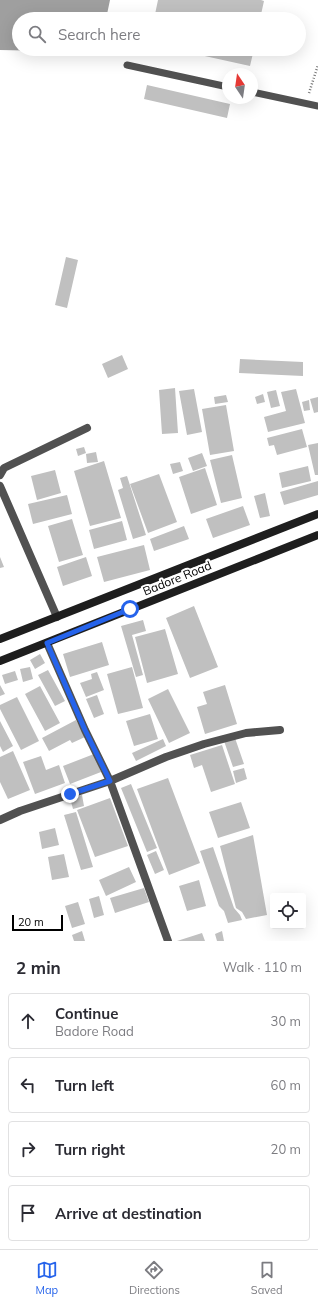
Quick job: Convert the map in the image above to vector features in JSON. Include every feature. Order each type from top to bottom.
[{"type":"main road","name":"Badore Road","points":[[0,639],[318,514]]},
{"type":"main road","name":"Badore Road","points":[[0,661],[318,535]]},
{"type":"street","points":[[0,474],[4,468],[87,428]]},
{"type":"street","points":[[0,486],[57,617]]},
{"type":"street","points":[[47,643],[85,730],[110,781],[168,941]]},
{"type":"street","points":[[0,820],[20,811],[110,781],[166,757],[204,744],[246,733],[280,730]]},
{"type":"lane","points":[[127,65],[222,86]]},
{"type":"lane","points":[[258,93],[318,106]]},
{"type":"path","points":[[306,103],[318,65]]},
{"type":"shaded area","points":[[0,0],[110,0],[107,12],[12,12],[12,50],[0,50]]},
{"type":"building","points":[[158,0],[264,1],[262,12],[155,12]]},
{"type":"building","points":[[205,56],[252,56],[250,66]]},
{"type":"building","points":[[147,85],[222,102],[222,104],[230,104],[227,118],[144,99]]},
{"type":"building","points":[[66,257],[78,260],[67,308],[55,305]]},
{"type":"building","points":[[122,355],[128,369],[108,378],[102,364]]},
{"type":"building","points":[[240,359],[303,362],[303,376],[239,373]]},
{"type":"building","points":[[175,388],[178,433],[162,434],[159,390]]},
{"type":"building","points":[[194,389],[202,432],[187,435],[179,391]]},
{"type":"building","points":[[296,389],[305,423],[268,432],[264,417],[286,411],[281,392]]},
{"type":"building","points":[[276,390],[280,406],[271,408],[267,392]]},
{"type":"building","points":[[263,394],[265,402],[257,404],[255,397]]},
{"type":"building","points":[[226,395],[228,402],[215,404],[214,397]]},
{"type":"building","points":[[318,397],[318,412],[314,413],[310,399]]},
{"type":"building","points":[[309,400],[310,410],[304,411],[302,402]]},
{"type":"building","points":[[226,405],[234,451],[210,455],[202,409]]},
{"type":"building","points":[[302,429],[307,447],[277,455],[274,445],[269,446],[267,438]]},
{"type":"building","points":[[318,443],[318,475],[315,475],[308,445]]},
{"type":"building","points":[[84,447],[86,453],[78,456],[76,449]]},
{"type":"building","points":[[96,452],[98,462],[87,463],[86,454]]},
{"type":"building","points":[[202,453],[207,466],[193,471],[188,458]]},
{"type":"building","points":[[232,455],[242,498],[221,503],[210,460]]},
{"type":"building","points":[[104,461],[121,518],[90,526],[74,471]]},
{"type":"building","points":[[180,462],[183,471],[173,474],[170,464]]},
{"type":"building","points":[[308,466],[311,481],[282,488],[279,473]]},
{"type":"building","points":[[205,468],[217,505],[191,514],[179,477]]},
{"type":"building","points":[[55,470],[61,493],[37,500],[31,476]]},
{"type":"building","points":[[159,474],[177,522],[148,533],[130,484]]},
{"type":"building","points":[[127,476],[146,535],[133,539],[118,490],[123,488],[120,478]]},
{"type":"building","points":[[318,481],[318,495],[284,505],[280,492]]},
{"type":"building","points":[[265,493],[270,516],[260,518],[254,496]]},
{"type":"building","points":[[67,495],[72,514],[33,524],[28,504]]},
{"type":"building","points":[[243,506],[250,525],[213,538],[206,519]]},
{"type":"building","points":[[72,519],[83,555],[59,562],[48,526]]},
{"type":"building","points":[[122,521],[127,540],[94,549],[89,530]]},
{"type":"building","points":[[184,526],[189,539],[154,551],[150,539]]},
{"type":"building","points":[[144,545],[150,570],[104,582],[97,557]]},
{"type":"building","points":[[0,557],[4,567],[0,568]]},
{"type":"building","points":[[86,557],[92,576],[63,586],[57,567]]},
{"type":"building","points":[[194,606],[218,667],[190,678],[166,618]]},
{"type":"building","points":[[143,620],[146,631],[132,635],[143,675],[136,677],[121,626]]},
{"type":"building","points":[[165,629],[178,674],[147,683],[135,637]]},
{"type":"building","points":[[102,642],[109,665],[70,677],[63,654]]},
{"type":"building","points":[[40,654],[45,663],[35,669],[30,660]]},
{"type":"building","points":[[30,667],[33,679],[23,682],[20,669]]},
{"type":"building","points":[[132,667],[143,708],[118,714],[107,674]]},
{"type":"building","points":[[48,670],[65,701],[55,706],[38,675]]},
{"type":"building","points":[[15,671],[18,680],[5,684],[2,675]]},
{"type":"building","points":[[97,672],[104,690],[86,697],[80,683],[92,679],[91,674]]},
{"type":"building","points":[[0,685],[5,694],[0,696]]},
{"type":"building","points":[[225,685],[237,724],[205,734],[197,707],[207,704],[203,692]]},
{"type":"building","points":[[40,686],[60,723],[45,731],[25,694]]},
{"type":"building","points":[[168,689],[190,733],[169,743],[148,699]]},
{"type":"building","points":[[97,695],[104,714],[94,718],[86,699]]},
{"type":"building","points":[[17,697],[39,741],[21,750],[0,709],[0,705]]},
{"type":"building","points":[[150,714],[158,739],[134,746],[126,721]]},
{"type":"building","points":[[76,720],[85,737],[72,743],[70,740],[49,751],[42,738]]},
{"type":"building","points":[[0,721],[13,746],[3,752],[0,746]]},
{"type":"building","points":[[235,738],[244,764],[233,767],[224,741]]},
{"type":"building","points":[[163,739],[166,746],[136,761],[132,753]]},
{"type":"building","points":[[222,745],[235,784],[211,792],[202,765],[194,768],[190,755]]},
{"type":"building","points":[[13,751],[30,790],[8,799],[0,782],[0,757]]},
{"type":"building","points":[[94,754],[101,772],[70,784],[63,766]]},
{"type":"building","points":[[41,756],[46,770],[59,765],[65,783],[35,794],[23,762]]},
{"type":"building","points":[[244,768],[247,779],[236,783],[233,771]]},
{"type":"building","points":[[168,778],[200,863],[169,875],[137,789]]},
{"type":"building","points":[[131,784],[157,848],[147,852],[121,788]]},
{"type":"building","points":[[82,795],[84,806],[73,809],[70,798]]},
{"type":"building","points":[[110,798],[128,846],[95,857],[77,810]]},
{"type":"building","points":[[241,802],[250,828],[218,838],[209,812]]},
{"type":"building","points":[[76,812],[93,867],[81,870],[64,815]]},
{"type":"building","points":[[55,828],[59,845],[42,849],[39,832]]},
{"type":"building","points":[[253,835],[267,915],[246,919],[242,912],[236,908],[220,846]]},
{"type":"building","points":[[213,847],[234,908],[242,920],[228,923],[224,911],[219,906],[200,851]]},
{"type":"building","points":[[156,851],[164,870],[155,874],[147,855]]},
{"type":"building","points":[[64,854],[69,877],[52,880],[48,857]]},
{"type":"building","points":[[129,867],[136,882],[106,896],[99,880]]},
{"type":"building","points":[[199,880],[206,906],[187,911],[179,886]]},
{"type":"building","points":[[144,888],[149,902],[115,913],[110,898]]},
{"type":"building","points":[[99,896],[104,915],[94,918],[89,899]]},
{"type":"building","points":[[78,902],[85,924],[72,928],[65,906]]},
{"type":"building","points":[[82,931],[85,941],[74,941],[72,935]]},
{"type":"building","points":[[222,931],[224,941],[217,941],[215,934]]},
{"type":"building","points":[[202,933],[205,941],[177,941]]},
{"type":"route","points":[[70,794],[110,781],[85,730],[47,643],[130,609]]}]
